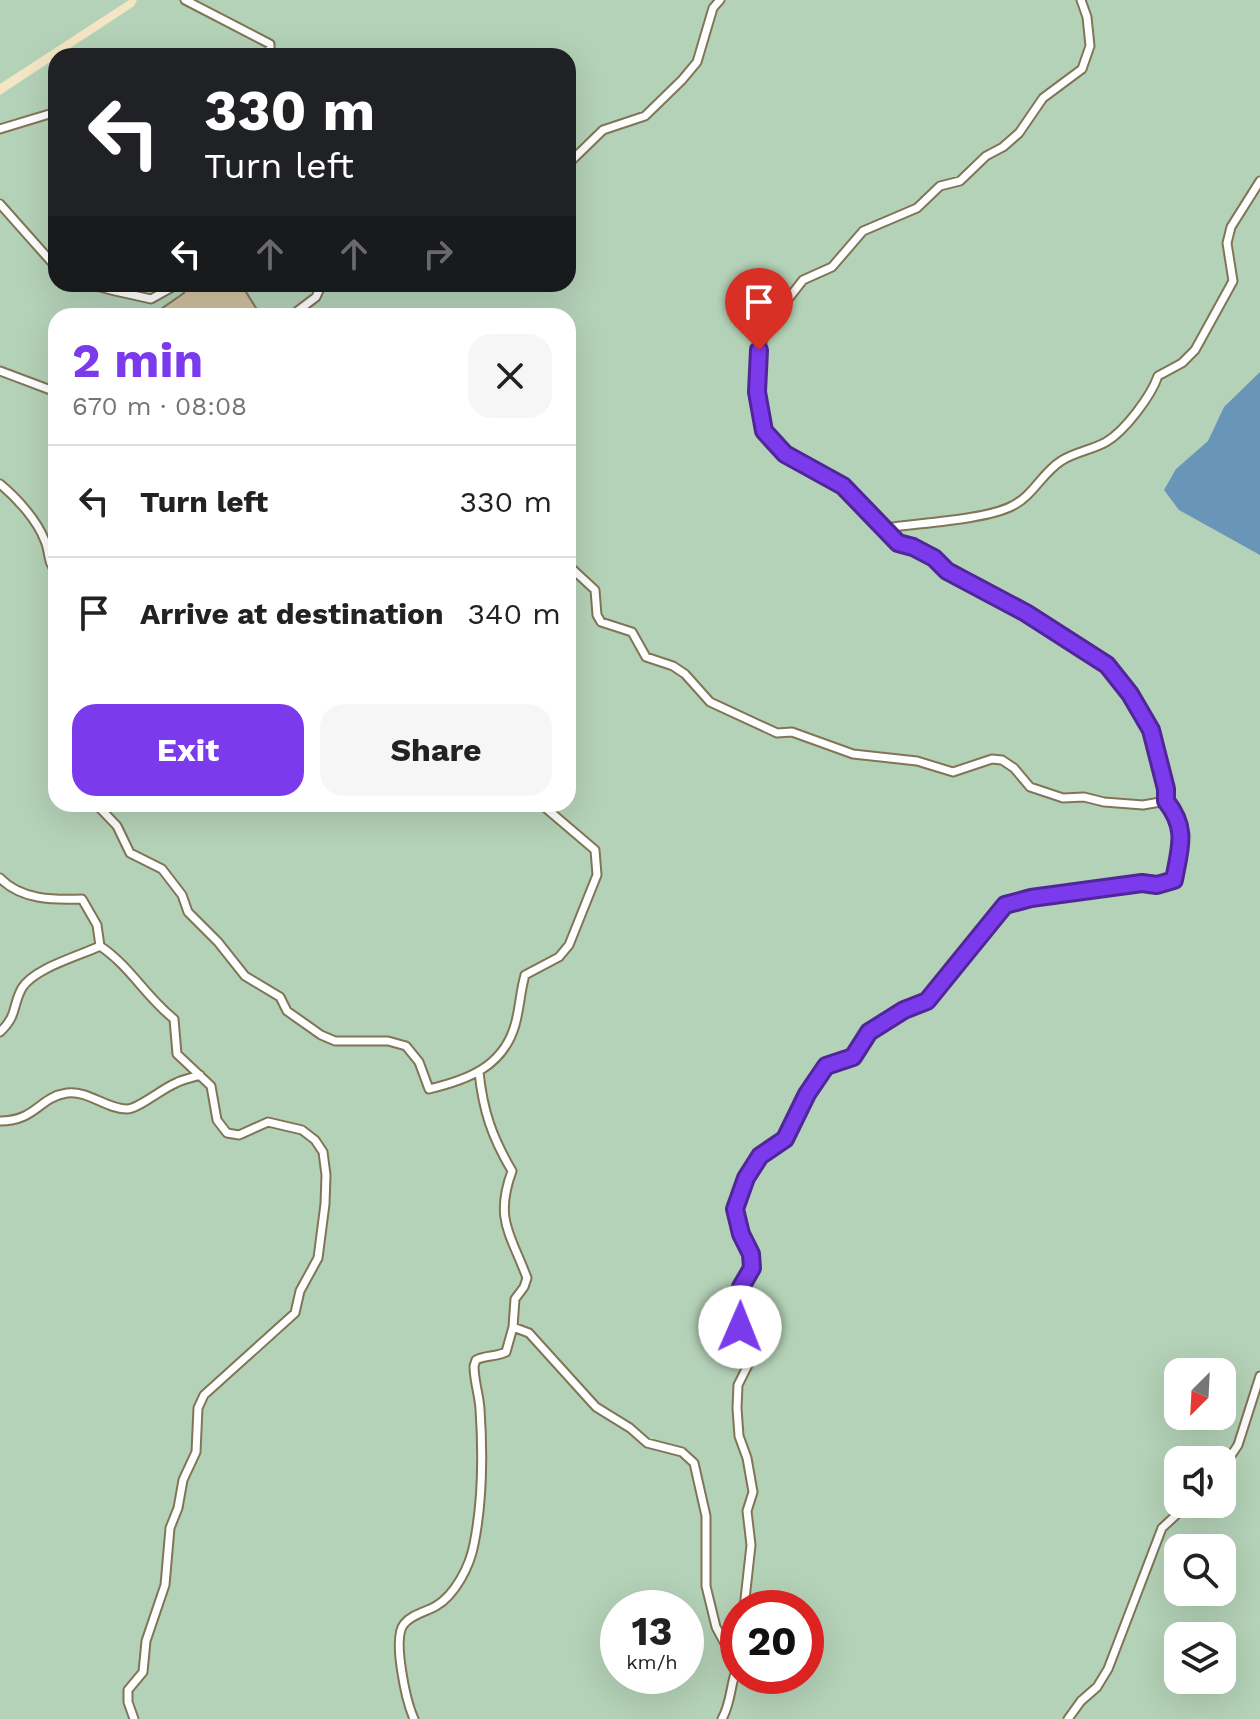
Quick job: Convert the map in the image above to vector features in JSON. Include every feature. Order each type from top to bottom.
[{"type":"lane","points":[[185,0],[270,44],[270,48]]},
{"type":"lane","points":[[576,156],[603,130],[645,116],[682,80],[697,62],[713,8],[720,0]]},
{"type":"lane","points":[[746,1590],[751,1545],[747,1511],[753,1492],[747,1458],[739,1436],[737,1408],[738,1385],[751,1359],[735,1306],[752,1268],[751,1254],[741,1234],[735,1209],[746,1178],[760,1156],[785,1139],[807,1094],[826,1066],[853,1057],[869,1032],[904,1010],[927,1001],[1005,905],[1047,895],[1142,883],[1157,885],[1174,880],[1181,828],[1177,814],[1166,801],[1166,789],[1151,730],[1130,694],[1107,665],[1026,613],[947,571],[934,558],[898,543],[843,486],[785,454],[764,431],[757,392],[759,350],[770,322],[803,280],[832,267],[863,231],[917,208],[940,186],[960,181],[986,156],[1019,133],[1043,98],[1082,69],[1090,46],[1087,17],[1081,0]]},
{"type":"lane","points":[[0,129],[48,114]]},
{"type":"lane","points":[[886,528],[957,519],[1011,507],[1032,492],[1062,460],[1108,441],[1144,402],[1158,376],[1182,363],[1195,350],[1233,281],[1227,243],[1231,227],[1260,181]]},
{"type":"lane","points":[[0,204],[48,258]]},
{"type":"lane","points":[[120,292],[151,299],[164,292]]},
{"type":"lane","points":[[302,308],[318,292]]},
{"type":"lane","points":[[0,371],[48,389]]},
{"type":"lane","points":[[0,484],[36,525],[48,551]]},
{"type":"lane","points":[[576,572],[595,590],[597,615],[601,622],[632,632],[646,657],[673,666],[685,674],[710,702],[777,733],[792,732],[853,754],[917,761],[953,772],[992,759],[1002,760],[1014,768],[1030,787],[1063,798],[1084,797],[1143,805],[1166,801]]},
{"type":"lane","points":[[104,812],[117,826],[130,853],[162,869],[182,895],[188,912],[218,942],[245,976],[280,997],[287,1011],[301,1022],[335,1041],[388,1041],[406,1046],[419,1062],[429,1089],[460,1082],[491,1063],[514,1029],[525,975],[559,957],[569,945],[597,875],[595,850],[550,812]]},
{"type":"lane","points":[[0,878],[8,886],[42,898],[82,899],[97,925],[100,946],[131,972],[141,988],[174,1019],[177,1054],[211,1086],[217,1120],[227,1133],[239,1135],[268,1122],[302,1130],[315,1140],[323,1152],[325,1204],[318,1258],[300,1291],[295,1313],[204,1395],[198,1408],[196,1452],[183,1480],[178,1508],[170,1528],[163,1595],[146,1641],[143,1672],[128,1690],[128,1702],[134,1719]]},
{"type":"lane","points":[[0,1032],[12,1021],[23,987],[41,971],[100,946]]},
{"type":"lane","points":[[414,1719],[408,1706],[398,1639],[402,1625],[410,1618],[447,1599],[474,1547],[482,1446],[474,1366],[482,1356],[495,1357],[506,1352],[513,1327],[515,1299],[527,1278],[504,1222],[504,1193],[512,1171],[497,1145],[483,1105],[479,1072]]},
{"type":"lane","points":[[0,1121],[17,1121],[51,1098],[70,1092],[92,1097],[118,1109],[132,1110],[153,1094],[200,1075]]},
{"type":"lane","points":[[513,1327],[529,1333],[596,1407],[630,1428],[647,1443],[682,1452],[694,1463],[706,1516],[706,1586],[720,1634]]},
{"type":"lane","points":[[1236,1448],[1260,1376]]},
{"type":"lane","points":[[1068,1719],[1081,1701],[1097,1687],[1108,1669],[1162,1528],[1173,1518]]},
{"type":"lane","points":[[722,1719],[732,1694]]},
{"type":"green space","points":[[0,0],[129,0],[55,48],[48,48],[48,53],[0,84]]},
{"type":"green space","points":[[137,0],[1260,0],[1260,1719],[0,1719],[0,95],[48,63],[48,292],[576,292],[576,48],[70,48],[134,6]]},
{"type":"water","points":[[1260,372],[1260,555],[1179,510],[1164,490],[1176,469],[1208,441],[1224,407]]},
{"type":"building","points":[[246,292],[256,308],[162,308],[184,293]]},
{"type":"route","points":[[740,1327],[735,1306],[752,1268],[751,1254],[741,1234],[735,1209],[746,1178],[760,1156],[785,1139],[807,1094],[826,1066],[853,1057],[869,1032],[904,1010],[927,1001],[1005,905],[1098,888],[1142,883],[1157,885],[1174,880],[1181,828],[1177,814],[1166,801],[1166,789],[1151,730],[1130,694],[1107,665],[1026,613],[947,571],[934,558],[898,543],[843,486],[785,454],[764,431],[757,392],[759,350]]}]
